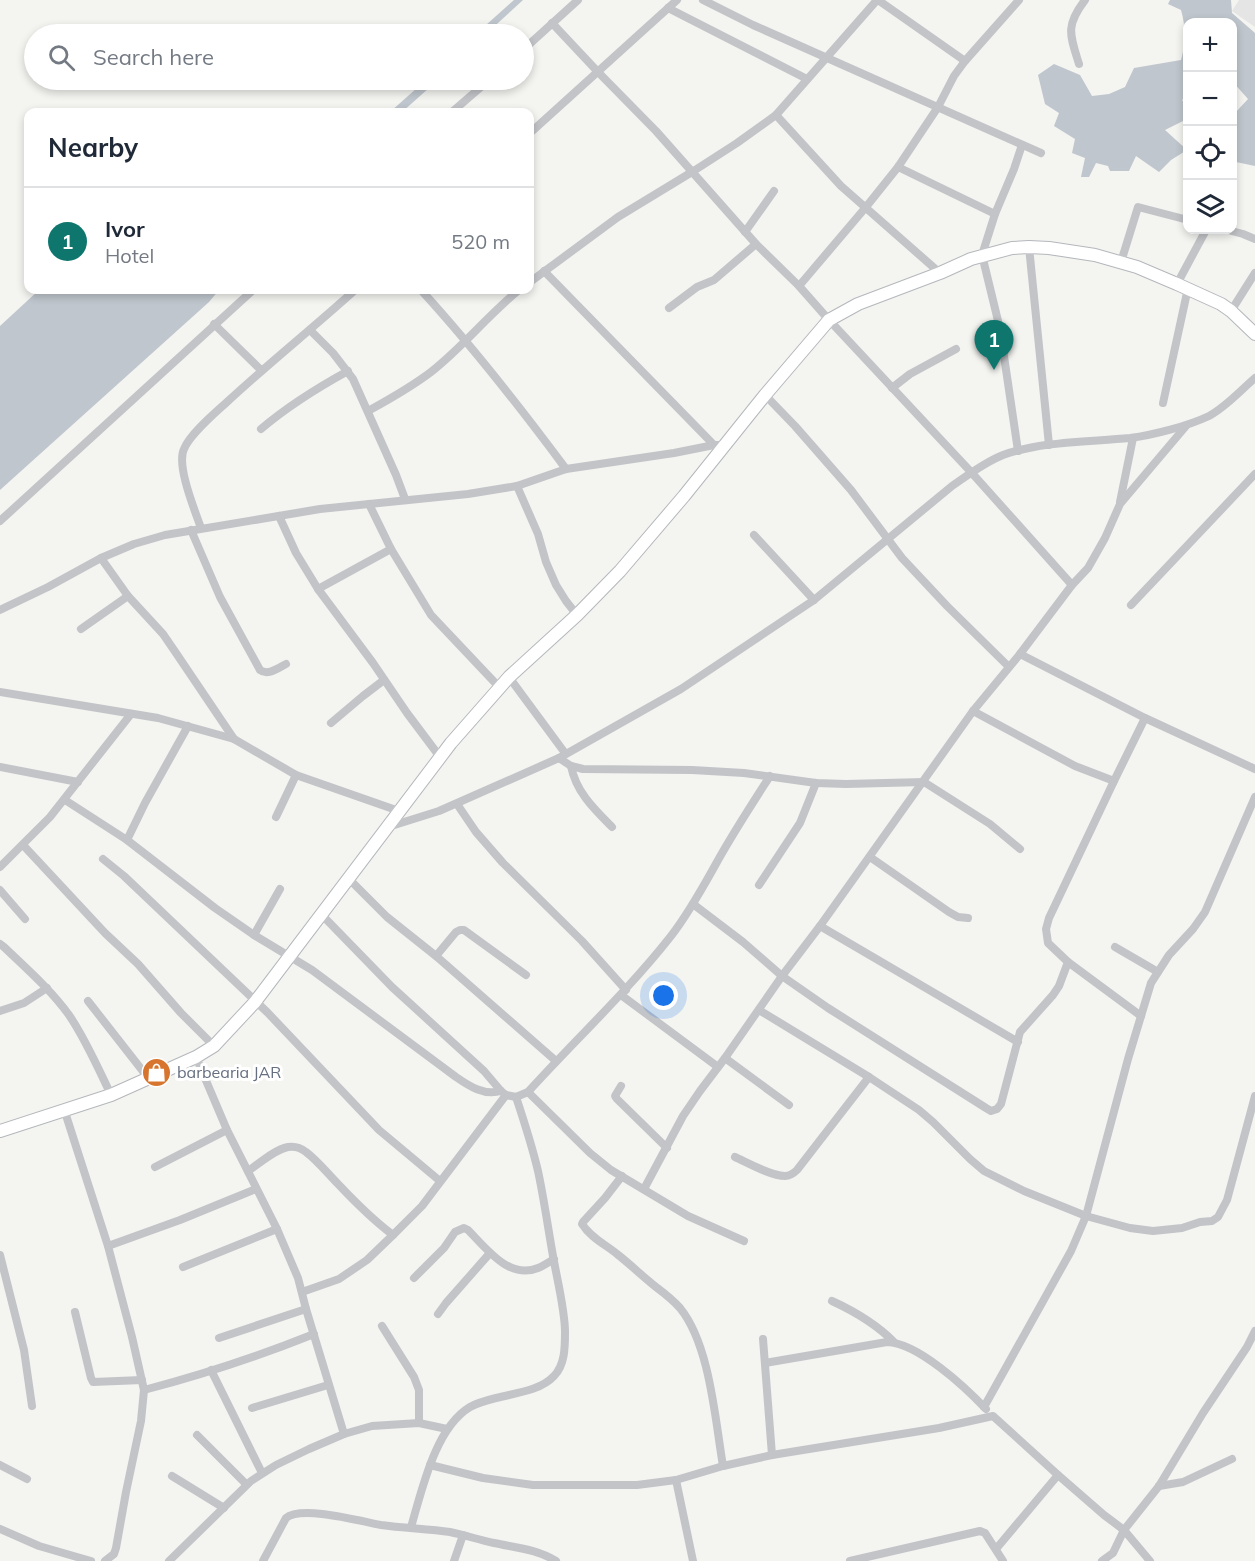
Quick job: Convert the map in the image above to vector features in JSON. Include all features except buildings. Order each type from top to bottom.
[{"type":"street","points":[[534,40],[578,0]]},
{"type":"street","points":[[534,129],[677,0]]},
{"type":"street","points":[[704,0],[753,25],[1041,153]]},
{"type":"street","points":[[534,279],[618,217],[737,143],[776,115],[877,0],[965,61]]},
{"type":"street","points":[[1079,64],[1070,34],[1071,23],[1085,0]]},
{"type":"street","points":[[799,286],[898,167],[938,107],[954,76],[1014,2]]},
{"type":"street","points":[[668,8],[807,80]]},
{"type":"street","points":[[552,23],[656,131],[745,232],[799,286],[1072,585]]},
{"type":"street","points":[[457,108],[477,90]]},
{"type":"street","points":[[776,115],[841,186],[939,273]]},
{"type":"street","points":[[1018,451],[1000,328],[982,255],[1022,145]]},
{"type":"street","points":[[898,167],[995,214]]},
{"type":"street","points":[[745,232],[774,191]]},
{"type":"street","points":[[1121,262],[1138,207],[1183,219]]},
{"type":"street","points":[[1237,232],[1255,240]]},
{"type":"street","points":[[1163,403],[1182,286],[1204,234]]},
{"type":"street","points":[[669,308],[697,287],[714,280],[756,244]]},
{"type":"street","points":[[1029,247],[1049,445]]},
{"type":"street","points":[[0,1131],[111,1095],[196,1057],[214,1046],[255,1002],[440,757],[509,677],[577,615],[620,571],[720,445],[829,320],[858,303],[939,273],[970,258],[1012,248],[1029,247],[1095,255],[1121,262],[1221,304],[1255,334]]},
{"type":"street","points":[[544,271],[720,445]]},
{"type":"street","points":[[1231,311],[1255,273]]},
{"type":"street","points":[[0,521],[248,294]]},
{"type":"street","points":[[201,528],[184,476],[183,449],[212,416],[261,370],[350,294]]},
{"type":"street","points":[[425,294],[465,340],[566,469]]},
{"type":"street","points":[[368,411],[431,371],[514,294]]},
{"type":"street","points":[[214,324],[261,370]]},
{"type":"street","points":[[310,330],[348,371],[368,411],[405,499]]},
{"type":"street","points":[[892,388],[910,374],[956,349]]},
{"type":"street","points":[[261,429],[297,402],[348,371]]},
{"type":"street","points":[[388,827],[457,804],[562,755],[681,689],[814,600],[952,486],[971,472],[1001,456],[1049,445],[1133,438],[1187,425],[1212,415],[1255,378]]},
{"type":"street","points":[[765,395],[851,490],[902,558],[1009,667]]},
{"type":"street","points":[[1120,504],[1187,425]]},
{"type":"street","points":[[644,1189],[683,1116],[782,976],[973,711],[1072,585],[1088,568],[1120,504],[1133,438]]},
{"type":"street","points":[[0,610],[102,558],[134,544],[165,535],[279,516],[405,499],[468,494],[517,486],[566,469],[720,445]]},
{"type":"street","points":[[1131,605],[1255,474]]},
{"type":"street","points":[[517,486],[538,534],[556,585],[577,615]]},
{"type":"street","points":[[369,504],[391,549],[431,615],[500,688]]},
{"type":"street","points":[[279,516],[296,553],[318,589],[440,757]]},
{"type":"street","points":[[191,530],[220,597],[260,670],[267,673],[286,664]]},
{"type":"street","points":[[754,535],[814,600]]},
{"type":"street","points":[[318,589],[391,549]]},
{"type":"street","points":[[102,558],[128,596],[163,634],[234,739]]},
{"type":"street","points":[[81,629],[128,596]]},
{"type":"street","points":[[1020,654],[1145,718],[1255,769]]},
{"type":"street","points":[[509,677],[570,766],[585,799],[612,827]]},
{"type":"street","points":[[331,723],[384,680]]},
{"type":"street","points":[[0,692],[158,718],[234,739],[296,775],[399,811]]},
{"type":"street","points":[[973,711],[1075,766],[1114,781]]},
{"type":"street","points":[[0,867],[65,800],[131,714]]},
{"type":"street","points":[[1141,1016],[1068,962],[1048,943],[1047,929],[1049,918],[1145,718]]},
{"type":"street","points":[[127,840],[188,726]]},
{"type":"street","points":[[570,766],[583,769],[744,773],[816,783],[924,782],[990,824],[1020,849]]},
{"type":"street","points":[[0,767],[78,782]]},
{"type":"street","points":[[276,817],[296,775]]},
{"type":"street","points":[[65,800],[127,840],[206,901],[312,970],[463,1082],[482,1091],[516,1097],[528,1092],[623,992],[672,935],[770,776]]},
{"type":"street","points":[[759,885],[800,823],[816,783]]},
{"type":"street","points":[[984,1407],[1071,1251],[1086,1216],[1151,983],[1169,955],[1205,912],[1255,797]]},
{"type":"street","points":[[457,804],[476,831],[504,863],[582,941],[623,992],[718,1067]]},
{"type":"street","points":[[23,844],[214,1046]]},
{"type":"street","points":[[870,856],[949,912],[958,917],[968,918]]},
{"type":"street","points":[[103,859],[124,876],[255,1002],[379,1130],[440,1181]]},
{"type":"street","points":[[349,879],[387,917],[436,956],[556,1061]]},
{"type":"street","points":[[254,934],[280,889]]},
{"type":"street","points":[[0,890],[24,919]]},
{"type":"street","points":[[693,904],[743,942],[782,976],[828,1008],[991,1111],[1000,1108],[1020,1032],[1059,986],[1068,962]]},
{"type":"street","points":[[321,914],[392,987],[484,1071],[503,1093]]},
{"type":"street","points":[[820,926],[1018,1042]]},
{"type":"street","points":[[436,956],[456,932],[464,930],[526,975]]},
{"type":"street","points":[[0,944],[47,988],[69,1016],[111,1095]]},
{"type":"street","points":[[1115,947],[1158,972]]},
{"type":"street","points":[[0,1011],[24,1003],[47,988]]},
{"type":"street","points":[[88,1001],[149,1079]]},
{"type":"street","points":[[759,1010],[919,1110],[984,1171],[1024,1191],[1086,1216],[1130,1228],[1153,1231],[1182,1228],[1212,1221],[1218,1217],[1227,1200],[1252,1121],[1255,1095]]},
{"type":"street","points":[[196,1057],[227,1130],[294,1268],[344,1434]]},
{"type":"street","points":[[725,1058],[789,1105]]},
{"type":"street","points":[[735,1157],[776,1174],[791,1175],[869,1077]]},
{"type":"street","points":[[621,1086],[616,1092],[617,1099],[667,1148]]},
{"type":"street","points":[[528,1092],[590,1154],[688,1216],[744,1241]]},
{"type":"street","points":[[302,1292],[339,1279],[367,1260],[393,1235],[422,1206],[503,1093]]},
{"type":"street","points":[[411,1527],[430,1464],[447,1429],[470,1407],[492,1399],[526,1392],[554,1377],[560,1368],[563,1356],[565,1331],[554,1259],[538,1172],[516,1097]]},
{"type":"street","points":[[64,1109],[108,1246],[144,1390],[141,1421],[116,1548],[114,1554],[105,1561]]},
{"type":"street","points":[[155,1167],[227,1130]]},
{"type":"street","points":[[248,1171],[279,1150],[296,1147],[303,1150],[315,1159],[369,1216],[393,1235]]},
{"type":"street","points":[[622,1176],[582,1224],[586,1230],[618,1254],[680,1308],[694,1330],[708,1377],[723,1466]]},
{"type":"street","points":[[108,1246],[256,1189]]},
{"type":"street","points":[[414,1278],[444,1248],[455,1232],[464,1228],[501,1263],[514,1269],[525,1272],[554,1259]]},
{"type":"street","points":[[183,1267],[277,1229]]},
{"type":"street","points":[[438,1314],[490,1253]]},
{"type":"street","points":[[0,1255],[24,1350],[32,1406]]},
{"type":"street","points":[[832,1301],[864,1317],[894,1342]]},
{"type":"street","points":[[219,1338],[306,1309]]},
{"type":"street","points":[[75,1312],[92,1380],[96,1382],[142,1380]]},
{"type":"street","points":[[382,1326],[414,1377],[419,1390],[419,1423]]},
{"type":"street","points":[[1102,1561],[1113,1553],[1124,1530],[1159,1486],[1255,1331]]},
{"type":"street","points":[[144,1390],[267,1353],[314,1334]]},
{"type":"street","points":[[763,1339],[772,1455]]},
{"type":"street","points":[[765,1363],[887,1342],[904,1345],[952,1376],[1058,1475],[1124,1530],[1150,1561]]},
{"type":"street","points":[[211,1370],[262,1473]]},
{"type":"street","points":[[252,1408],[328,1385]]},
{"type":"street","points":[[430,1464],[483,1478],[533,1485],[637,1485],[676,1480],[772,1455],[939,1428],[993,1416]]},
{"type":"street","points":[[170,1561],[246,1484],[276,1465],[344,1434],[372,1426],[419,1423],[447,1429]]},
{"type":"street","points":[[197,1434],[246,1484]]},
{"type":"street","points":[[1159,1486],[1183,1482],[1232,1459]]},
{"type":"street","points":[[0,1465],[27,1479]]},
{"type":"street","points":[[996,1549],[1058,1475]]},
{"type":"street","points":[[172,1476],[224,1508]]},
{"type":"street","points":[[676,1480],[693,1561]]},
{"type":"street","points":[[263,1561],[286,1518],[298,1513],[312,1513],[463,1535],[532,1550],[556,1561]]},
{"type":"street","points":[[0,1528],[39,1546],[91,1561]]},
{"type":"street","points":[[850,1561],[980,1531],[985,1533],[1003,1561]]},
{"type":"street","points":[[454,1561],[463,1535]]},
{"type":"shaded area","points":[[514,0],[523,0],[497,24],[487,24]]},
{"type":"shaded area","points":[[1170,0],[1231,0],[1232,13],[1255,33],[1255,166],[1237,162],[1237,111],[1248,99],[1237,87],[1237,18],[1183,19],[1181,10],[1168,4]]},
{"type":"shaded area","points":[[1239,0],[1255,0],[1255,27],[1232,11]]},
{"type":"shaded area","points":[[1183,50],[1183,121],[1165,130],[1183,146],[1183,152],[1159,172],[1136,156],[1129,171],[1110,171],[1108,166],[1096,163],[1089,177],[1081,177],[1085,158],[1072,153],[1075,139],[1054,126],[1059,113],[1045,104],[1038,75],[1054,64],[1080,75],[1092,96],[1109,94],[1125,87],[1134,68],[1181,60]]},
{"type":"shaded area","points":[[415,90],[427,90],[406,108],[394,108]]},
{"type":"shaded area","points":[[35,294],[216,294],[0,490],[0,326]]},
{"type":"place","name":"Ivor","points":[[994,370]]},
{"type":"place","name":"barbearia JAR","points":[[156,1072]]}]
